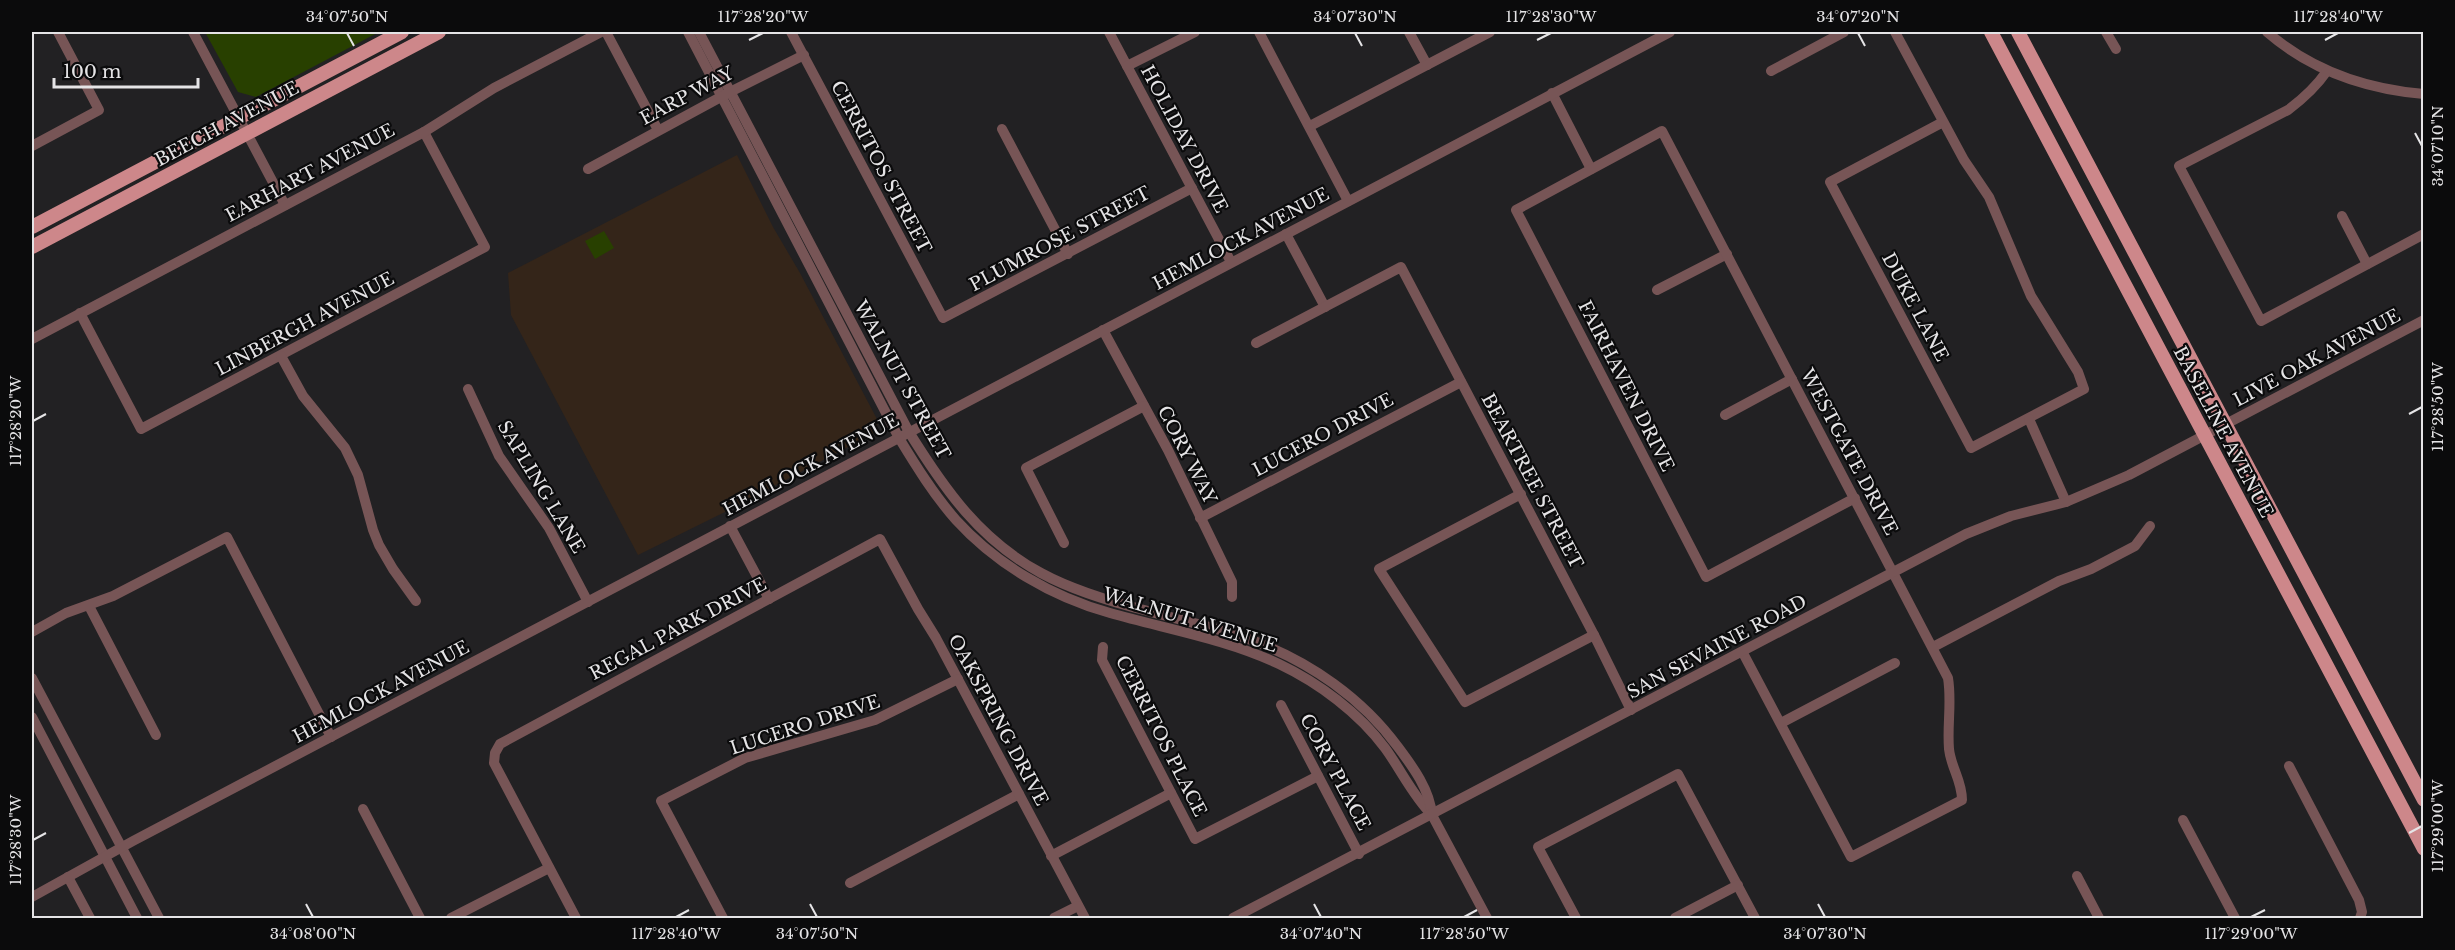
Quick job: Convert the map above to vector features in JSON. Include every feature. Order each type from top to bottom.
[{"type":"main road","name":"BEECH AVENUE","points":[[32,227],[402,32]]},
{"type":"main road","name":"BEECH AVENUE","points":[[32,247],[440,32]]},
{"type":"main road","name":"BASELINE AVENUE","points":[[1991,32],[2424,849]]},
{"type":"main road","name":"BASELINE AVENUE","points":[[2018,32],[2424,800]]},
{"type":"street","points":[[32,146],[99,110],[58,32]]},
{"type":"street","points":[[194,32],[285,205]]},
{"type":"street","points":[[604,32],[658,130]]},
{"type":"street","name":"EARHART AVENUE","points":[[32,339],[424,132],[494,88],[604,32]]},
{"type":"street","name":"WALNUT STREET","points":[[688,32],[726,94],[909,432],[940,482],[974,521],[1000,544],[1041,573],[1089,594],[1253,640],[1287,655],[1328,679],[1388,732],[1431,800],[1432,815]]},
{"type":"street","name":"WALNUT STREET","points":[[699,32],[726,94],[899,438]]},
{"type":"street","name":"CERRITOS STREET","points":[[791,32],[943,318]]},
{"type":"street","name":"HOLIDAY DRIVE","points":[[1109,32],[1231,262]]},
{"type":"street","points":[[1127,66],[1195,32]]},
{"type":"street","points":[[1259,32],[1348,201]]},
{"type":"street","points":[[1409,32],[1427,65]]},
{"type":"street","points":[[1310,126],[1490,32]]},
{"type":"street","name":"HEMLOCK AVENUE","points":[[32,897],[120,848],[1670,32]]},
{"type":"street","points":[[1771,70],[1832,34],[1845,32]]},
{"type":"street","points":[[1895,32],[1964,160],[1989,197],[2018,270],[2031,296],[2078,372],[2084,389],[2029,419],[2066,502]]},
{"type":"street","points":[[2106,32],[2116,49]]},
{"type":"street","points":[[2267,32],[2285,47],[2327,71],[2363,84],[2396,92],[2424,94]]},
{"type":"street","name":"EARP WAY","points":[[588,169],[726,94],[804,55]]},
{"type":"street","points":[[2327,71],[2312,91],[2288,110],[2179,166],[2261,321],[2424,234]]},
{"type":"street","points":[[1552,93],[1591,169]]},
{"type":"street","name":"DUKE LANE","points":[[1943,122],[1830,182],[1971,448],[2029,419]]},
{"type":"street","points":[[1002,129],[1068,254]]},
{"type":"street","name":"WESTGATE DRIVE","points":[[1591,169],[1662,131],[1948,678],[1951,697],[1949,751],[1955,773],[1962,786],[1962,800],[1851,857],[1781,723]]},
{"type":"street","name":"LINBERGH AVENUE","points":[[80,313],[141,429],[281,356],[485,247],[424,132]]},
{"type":"street","name":"FAIRHAVEN DRIVE","points":[[1591,169],[1516,210],[1706,577],[1855,498]]},
{"type":"street","name":"PLUMROSE STREET","points":[[943,318],[1192,188]]},
{"type":"street","points":[[2342,216],[2367,264]]},
{"type":"street","points":[[1256,343],[1325,307],[1286,234]]},
{"type":"street","points":[[1657,290],[1726,254]]},
{"type":"street","name":"BEARTREE STREET","points":[[1325,307],[1401,267],[1631,710]]},
{"type":"street","name":"LIVE OAK AVENUE","points":[[2225,424],[2424,320]]},
{"type":"street","name":"CORY WAY","points":[[1103,330],[1144,406],[1232,582],[1232,597]]},
{"type":"street","points":[[281,356],[303,396],[345,448],[358,475],[379,545],[416,601]]},
{"type":"street","points":[[1725,415],[1792,379]]},
{"type":"street","name":"LUCERO DRIVE","points":[[1200,518],[1461,382]]},
{"type":"street","name":"SAPLING LANE","points":[[468,389],[499,456],[549,528],[588,602]]},
{"type":"street","points":[[1064,543],[1026,468],[1144,406]]},
{"type":"street","name":"SAN SEVAINE ROAD","points":[[1233,918],[1966,534],[2011,516],[2066,502],[2129,475],[2225,424]]},
{"type":"street","name":"WALNUT AVENUE","points":[[899,438],[923,476],[956,520],[995,556],[1050,591],[1076,602],[1247,651],[1280,664],[1338,700],[1384,746],[1422,805],[1432,815],[1487,918]]},
{"type":"street","points":[[1521,495],[1379,569],[1465,702],[1594,635]]},
{"type":"street","points":[[730,526],[769,599]]},
{"type":"street","points":[[1933,647],[2059,581],[2091,569],[2136,546],[2150,526]]},
{"type":"street","points":[[32,632],[66,613],[89,606],[227,537],[331,737]]},
{"type":"street","name":"REGAL PARK DRIVE","points":[[549,868],[494,763],[495,753],[500,744],[880,540]]},
{"type":"street","name":"OAKSPRING DRIVE","points":[[880,540],[958,679],[1085,918]]},
{"type":"street","points":[[89,606],[156,735]]},
{"type":"street","name":"CERRITOS PLACE","points":[[1103,647],[1102,660],[1195,839],[1318,776]]},
{"type":"street","points":[[1743,652],[1781,723],[1895,663]]},
{"type":"street","points":[[32,678],[159,918]]},
{"type":"street","name":"LUCERO DRIVE","points":[[723,918],[661,801],[745,758],[875,720],[958,679]]},
{"type":"street","name":"CORY PLACE","points":[[1281,705],[1359,854]]},
{"type":"street","points":[[32,717],[137,918]]},
{"type":"street","points":[[2289,766],[2360,900],[2361,917]]},
{"type":"street","points":[[1576,918],[1538,847],[1678,774],[1755,918]]},
{"type":"street","points":[[1052,856],[1171,793]]},
{"type":"street","points":[[850,883],[1018,794]]},
{"type":"street","points":[[363,809],[420,918]]},
{"type":"street","points":[[2183,820],[2235,918]]},
{"type":"street","points":[[451,918],[549,868],[576,918]]},
{"type":"street","points":[[2077,876],[2099,918]]},
{"type":"street","points":[[68,877],[90,918]]},
{"type":"street","points":[[1674,918],[1738,885]]},
{"type":"street","points":[[1054,918],[1078,906]]},
{"type":"shaded area","points":[[737,155],[773,227],[800,273],[878,421],[876,432],[733,508],[638,555],[511,315],[508,273]]},
{"type":"green space","points":[[205,32],[379,32],[256,97],[238,92]]},
{"type":"green space","points":[[604,231],[614,248],[595,259],[585,241]]}]
